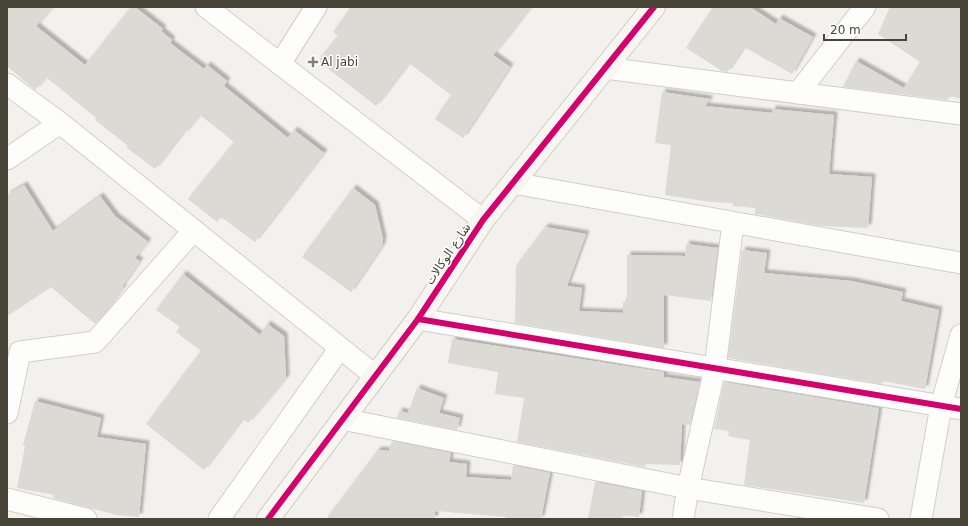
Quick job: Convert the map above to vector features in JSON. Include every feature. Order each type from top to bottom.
[{"type":"street","points":[[206,7],[483,220]]},
{"type":"street","points":[[280,64],[316,7]]},
{"type":"street","name":"شارع الوكالات","points":[[268,519],[374,375],[418,319],[483,220],[654,7]]},
{"type":"street","points":[[798,93],[865,7]]},
{"type":"street","points":[[605,68],[961,114]]},
{"type":"street","points":[[7,84],[60,123],[374,375]]},
{"type":"street","points":[[7,159],[60,123]]},
{"type":"street","points":[[513,184],[961,263]]},
{"type":"street","points":[[683,519],[688,488],[715,368],[733,223]]},
{"type":"street","points":[[7,413],[20,352],[95,342],[194,230]]},
{"type":"street","points":[[418,319],[961,409]]},
{"type":"street","points":[[921,519],[941,406],[961,335]]},
{"type":"street","points":[[219,519],[340,348]]},
{"type":"street","points":[[342,419],[688,488],[878,519]]},
{"type":"street","points":[[7,499],[86,519]]},
{"type":"building","points":[[7,7],[53,7],[36,26],[85,65],[131,7],[135,7],[163,29],[161,31],[172,40],[170,43],[204,69],[207,65],[227,81],[224,86],[288,138],[294,130],[324,153],[255,242],[221,217],[217,222],[188,199],[234,142],[200,115],[184,134],[183,133],[155,169],[127,148],[128,146],[95,120],[96,118],[46,77],[35,90],[7,66]]},
{"type":"building","points":[[351,7],[531,7],[493,55],[510,67],[463,138],[435,119],[451,95],[409,63],[376,106],[318,61],[338,35],[333,32]]},
{"type":"building","points":[[713,7],[750,7],[776,24],[779,18],[813,37],[792,74],[744,47],[727,72],[722,71],[686,48]]},
{"type":"building","points":[[890,7],[961,7],[961,99],[948,95],[948,100],[843,87],[856,61],[904,88],[920,62],[878,34]]},
{"type":"building","points":[[662,92],[710,99],[705,106],[772,113],[772,109],[834,115],[829,174],[872,177],[868,228],[822,226],[755,214],[755,208],[733,206],[733,203],[711,202],[665,195],[671,145],[655,143]]},
{"type":"building","points":[[24,185],[53,231],[100,196],[115,216],[148,242],[135,258],[140,261],[122,287],[123,288],[95,324],[51,287],[7,316],[7,195]]},
{"type":"building","points":[[353,188],[375,205],[383,239],[382,246],[351,292],[302,257]]},
{"type":"building","points":[[545,227],[586,234],[567,286],[582,288],[579,311],[623,313],[623,302],[627,302],[627,255],[685,256],[686,244],[718,248],[711,301],[664,295],[664,348],[515,323],[516,266]]},
{"type":"building","points":[[742,250],[767,253],[764,273],[851,281],[903,292],[901,301],[939,310],[925,389],[883,381],[882,384],[728,358]]},
{"type":"building","points":[[183,274],[260,335],[267,324],[284,336],[286,378],[248,423],[243,418],[204,470],[146,424],[201,351],[176,332],[180,327],[156,310]]},
{"type":"building","points":[[452,339],[664,372],[664,377],[700,382],[690,425],[682,424],[680,465],[645,464],[645,467],[517,442],[524,398],[495,394],[498,372],[448,363]]},
{"type":"building","points":[[724,382],[879,408],[864,503],[744,485],[750,440],[728,436],[729,431],[714,429]]},
{"type":"building","points":[[417,388],[444,398],[439,413],[460,418],[457,430],[397,418],[399,411],[408,413]]},
{"type":"building","points":[[35,401],[101,418],[97,437],[146,444],[139,517],[116,515],[53,498],[54,495],[17,488],[25,446],[23,445]]},
{"type":"building","points":[[392,441],[451,453],[449,462],[467,464],[466,477],[511,480],[513,465],[550,473],[541,519],[506,519],[506,517],[435,511],[435,519],[326,519],[378,450],[389,451]]},
{"type":"building","points":[[595,482],[642,491],[639,517],[623,515],[622,519],[588,519]]},
{"type":"cycle path","points":[[268,519],[418,319],[483,220],[654,7]]},
{"type":"cycle path","points":[[418,319],[961,409]]},
{"type":"place","name":"Al jabi","points":[[313,62]]}]
